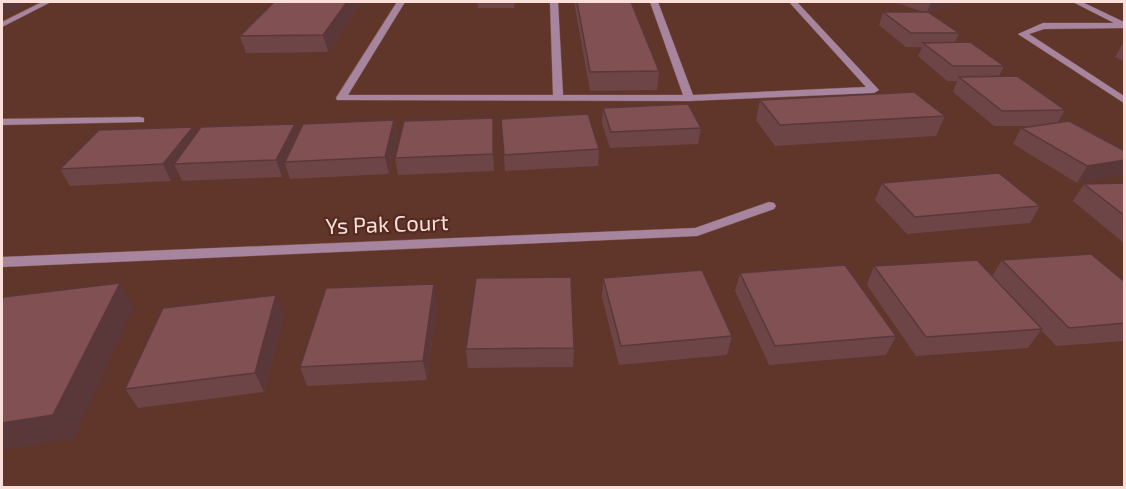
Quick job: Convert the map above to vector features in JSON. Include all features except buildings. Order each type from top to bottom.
[{"type":"street","points":[[2,25],[46,2]]},
{"type":"street","points":[[401,2],[341,98],[688,98],[874,90],[792,2]]},
{"type":"street","points":[[554,2],[558,98]]},
{"type":"street","points":[[654,2],[688,98]]},
{"type":"street","points":[[1077,2],[1125,26]]},
{"type":"street","points":[[1125,26],[1043,26],[1022,34],[1125,100]]},
{"type":"street","points":[[2,122],[140,120]]},
{"type":"street","name":"Ys Pak Court","points":[[2,262],[697,232],[769,207]]}]
